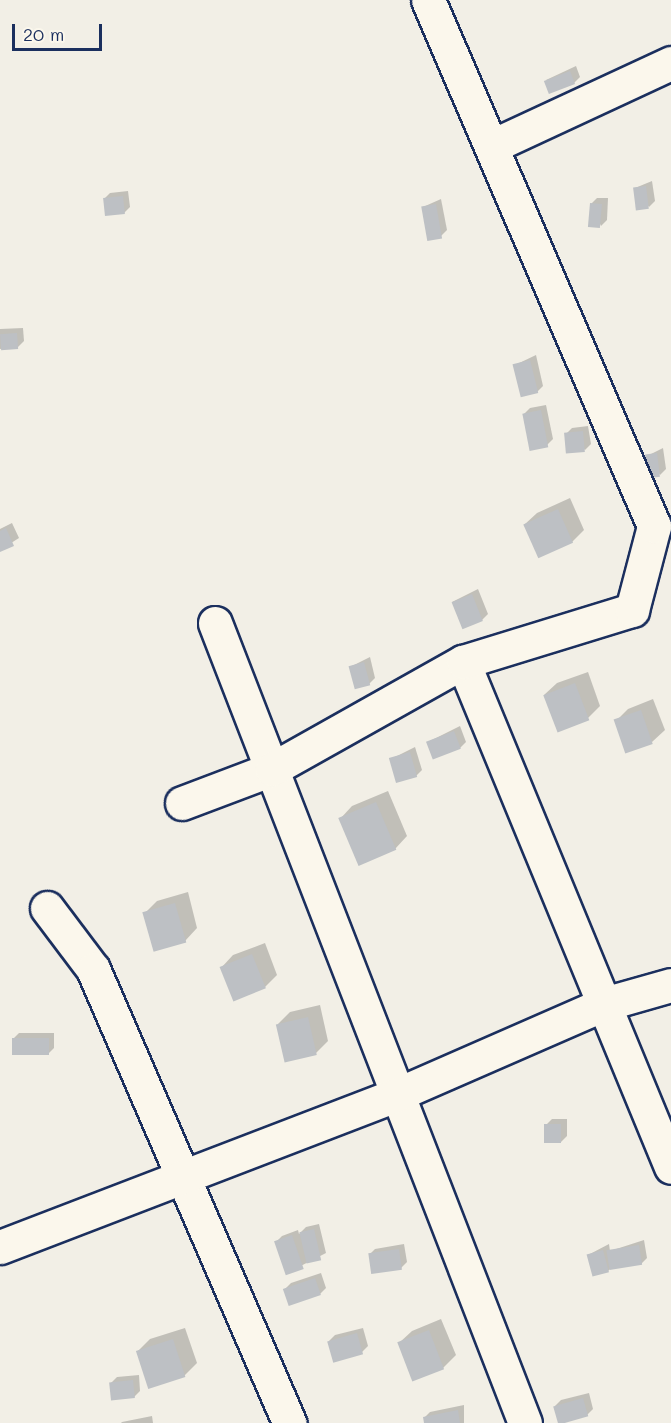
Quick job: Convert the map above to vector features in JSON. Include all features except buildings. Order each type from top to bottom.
[{"type":"street","points":[[182,803],[272,769],[463,662],[632,610],[654,526],[428,0]]},
{"type":"street","points":[[492,146],[671,63]]},
{"type":"street","points":[[215,623],[525,1423]]},
{"type":"street","points":[[463,662],[671,1167]]},
{"type":"street","points":[[46,908],[93,969],[184,1174],[289,1423]]},
{"type":"street","points":[[0,1247],[184,1174],[398,1094],[604,1004],[671,985]]}]
